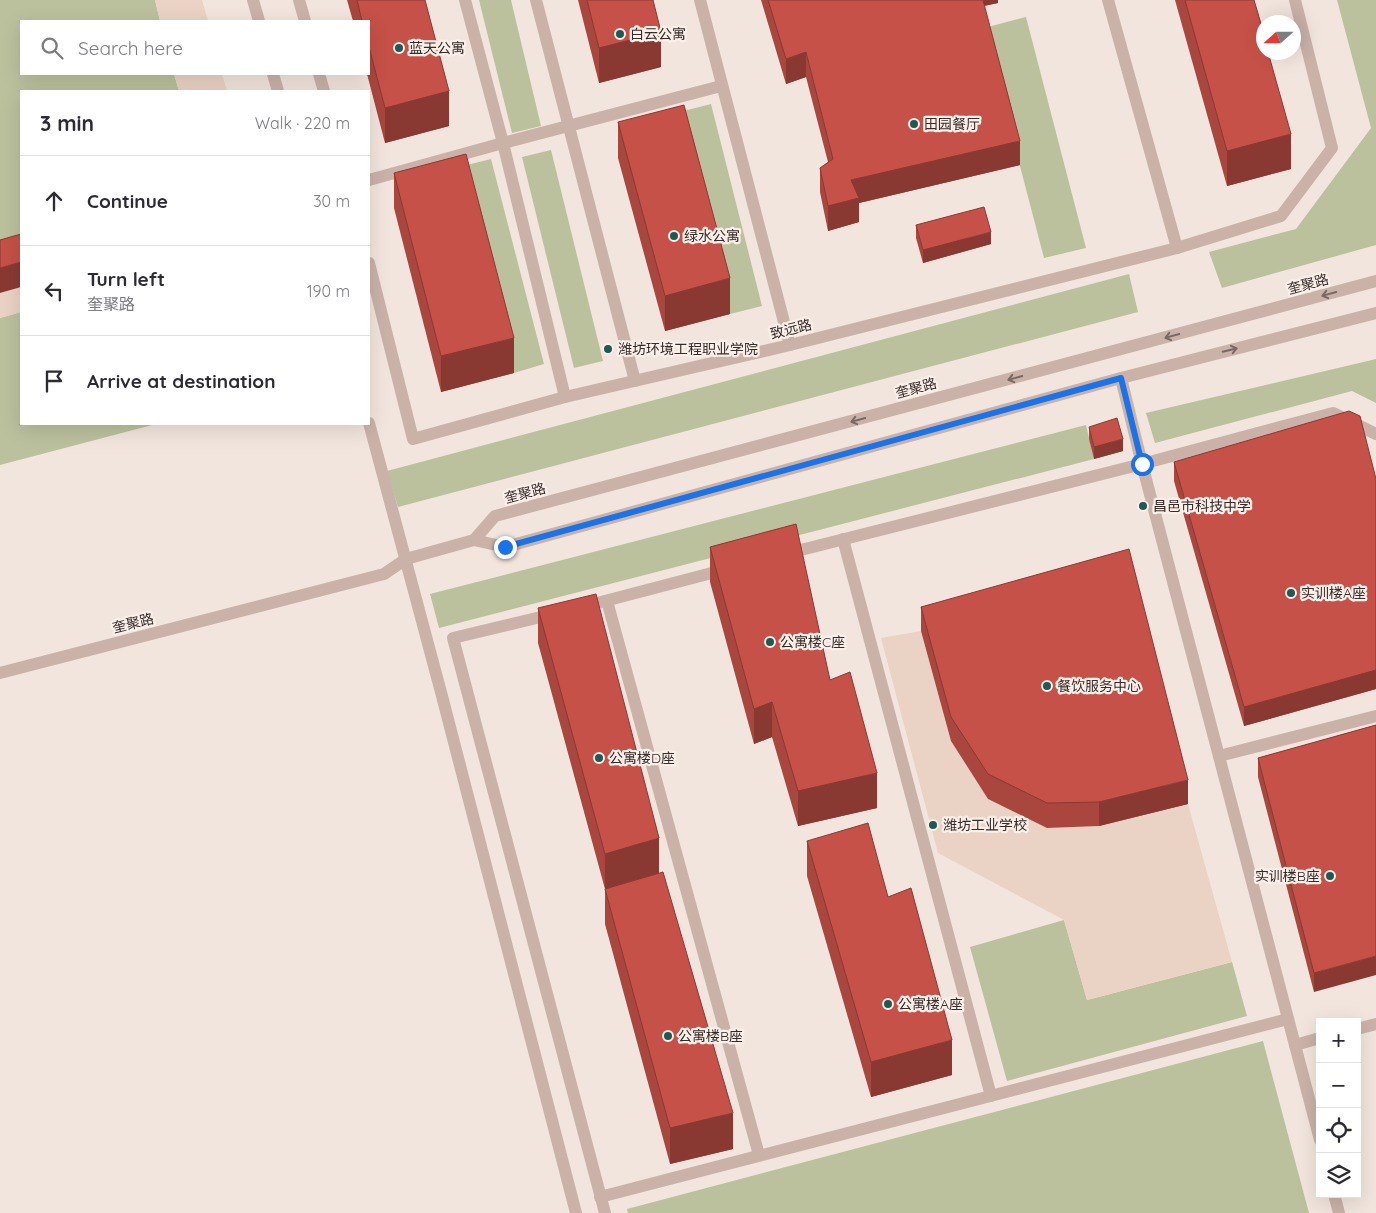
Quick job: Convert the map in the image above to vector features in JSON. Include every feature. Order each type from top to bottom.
[{"type":"street","points":[[253,0],[259,20]]},
{"type":"street","points":[[299,0],[305,20]]},
{"type":"street","points":[[465,0],[503,143],[565,397]]},
{"type":"street","points":[[536,0],[635,381]]},
{"type":"street","points":[[700,0],[790,345]]},
{"type":"street","points":[[1108,0],[1176,248]]},
{"type":"street","name":"致远路","points":[[370,268],[413,438],[565,397],[790,345],[1176,248],[1281,216],[1332,148],[1295,0]]},
{"type":"street","points":[[273,75],[278,90]]},
{"type":"street","points":[[319,75],[324,90]]},
{"type":"street","points":[[370,180],[721,86]]},
{"type":"street","name":"奎聚路","points":[[474,540],[495,516],[1376,281]]},
{"type":"street","name":"奎聚路","points":[[0,673],[384,574],[406,559],[474,540],[505,547],[1121,378],[1376,313]]},
{"type":"street","points":[[1121,378],[1218,756],[1316,1125]]},
{"type":"street","points":[[777,556],[1142,464],[1333,413],[1376,434]]},
{"type":"street","points":[[370,425],[576,1213]]},
{"type":"street","points":[[843,539],[991,1096]]},
{"type":"street","points":[[605,1213],[453,638],[607,601],[739,566]]},
{"type":"street","points":[[607,601],[759,1156]]},
{"type":"street","points":[[1218,756],[1376,716]]},
{"type":"street","points":[[600,1196],[1288,1019]]},
{"type":"street","points":[[1361,1027],[1376,1024]]},
{"type":"street","points":[[1295,1045],[1316,1039]]},
{"type":"street","points":[[1335,1198],[1339,1213]]},
{"type":"green space","points":[[0,0],[155,0],[160,20],[20,20],[20,75],[174,75],[179,90],[20,90],[20,237],[0,243]]},
{"type":"green space","points":[[479,0],[511,0],[541,126],[512,133]]},
{"type":"green space","points":[[1337,0],[1376,0],[1376,245],[1222,288],[1209,252],[1296,229],[1371,128]]},
{"type":"green space","points":[[1026,17],[1086,248],[1044,258],[984,28]]},
{"type":"green space","points":[[711,104],[762,306],[730,314],[684,140],[656,118]]},
{"type":"green space","points":[[551,150],[603,361],[574,368],[522,157]]},
{"type":"green space","points":[[491,159],[544,364],[514,373],[466,190],[427,175]]},
{"type":"green space","points":[[1129,274],[1138,312],[398,507],[387,471]]},
{"type":"green space","points":[[20,312],[20,425],[152,425],[0,465],[0,318]]},
{"type":"green space","points":[[1376,359],[1376,403],[1352,391],[1155,443],[1146,413]]},
{"type":"green space","points":[[1086,425],[1094,459],[439,628],[430,594]]},
{"type":"green space","points":[[1064,920],[1087,1000],[1232,962],[1247,1016],[1007,1081],[970,947]]},
{"type":"green space","points":[[1263,1041],[1309,1213],[628,1213],[627,1209]]},
{"type":"shaded area","points":[[155,0],[202,0],[208,20],[160,20]]},
{"type":"shaded area","points":[[174,75],[222,75],[227,90],[179,90]]},
{"type":"shaded area","points":[[20,287],[20,312],[0,318],[0,293]]},
{"type":"shaded area","points":[[921,631],[951,741],[988,799],[1047,828],[1099,826],[1188,804],[1232,962],[1087,1000],[1064,920],[938,853],[881,638]]},
{"type":"building","name":"蓝天公寓","points":[[357,0],[425,0],[449,91],[385,108],[370,51],[370,20],[362,20]]},
{"type":"building","points":[[587,0],[653,0],[661,32],[599,48]]},
{"type":"building","name":"田园餐厅","points":[[768,0],[983,0],[1020,141],[851,180],[859,198],[828,206],[820,168],[833,159],[806,52],[786,59]]},
{"type":"building","points":[[1185,0],[1254,0],[1258,15],[1256,15],[1256,60],[1270,60],[1291,134],[1227,151]]},
{"type":"building","name":"绿水公寓","points":[[684,105],[730,278],[665,296],[618,122]]},
{"type":"building","points":[[466,154],[514,338],[441,356],[394,173]]},
{"type":"building","points":[[984,207],[991,232],[923,250],[916,225]]},
{"type":"building","points":[[20,234],[20,262],[0,268],[0,240]]},
{"type":"building","name":"实训楼A座","points":[[1349,411],[1360,416],[1376,479],[1376,670],[1244,707],[1174,462]]},
{"type":"building","points":[[1117,418],[1123,439],[1094,447],[1089,427]]},
{"type":"building","name":"公寓楼C座","points":[[796,524],[830,680],[850,672],[877,773],[798,791],[772,702],[754,709],[710,547]]},
{"type":"building","name":"餐饮服务中心","points":[[1129,549],[1188,780],[1099,802],[1047,803],[988,774],[951,717],[921,607]]},
{"type":"building","name":"公寓楼D座","points":[[596,594],[659,838],[605,854],[538,608]]},
{"type":"building","name":"实训楼B座","points":[[1376,725],[1376,956],[1314,973],[1258,758]]},
{"type":"building","name":"公寓楼A座","points":[[868,823],[888,897],[911,888],[952,1040],[871,1062],[807,841]]},
{"type":"building","name":"公寓楼B座","points":[[663,872],[733,1113],[670,1128],[605,889]]},
{"type":"place","name":"白云公寓","points":[[620,34]]},
{"type":"place","name":"蓝天公寓","points":[[399,48]]},
{"type":"place","name":"田园餐厅","points":[[914,124]]},
{"type":"place","name":"绿水公寓","points":[[674,236]]},
{"type":"place","name":"潍坊环境工程职业学院","points":[[608,349]]},
{"type":"place","name":"昌邑市科技中学","points":[[1143,506]]},
{"type":"place","name":"实训楼A座","points":[[1291,593]]},
{"type":"place","name":"公寓楼C座","points":[[770,642]]},
{"type":"place","name":"餐饮服务中心","points":[[1047,686]]},
{"type":"place","name":"公寓楼D座","points":[[599,758]]},
{"type":"place","name":"潍坊工业学校","points":[[933,825]]},
{"type":"place","name":"实训楼B座","points":[[1330,876]]},
{"type":"place","name":"公寓楼A座","points":[[888,1004]]},
{"type":"place","name":"公寓楼B座","points":[[668,1036]]},
{"type":"route","points":[[505,547],[1121,378],[1142,464]]}]
